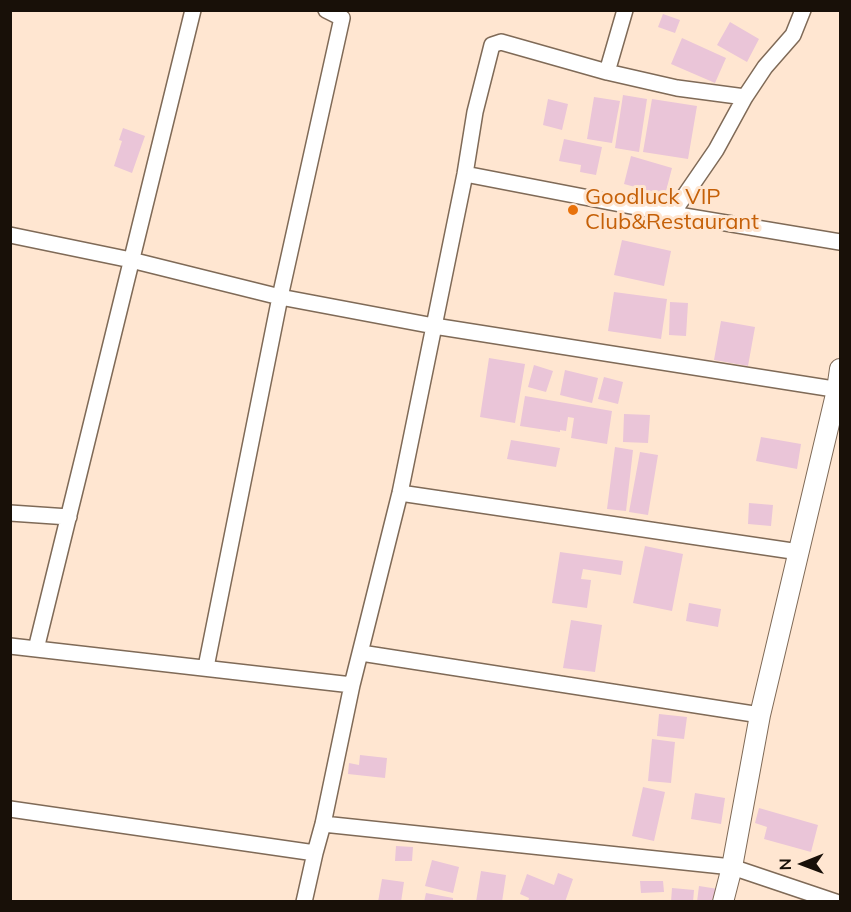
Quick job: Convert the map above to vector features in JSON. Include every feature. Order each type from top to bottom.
[{"type":"main road","points":[[723,902],[732,867],[760,715],[839,390],[840,369]]},
{"type":"street","points":[[36,649],[193,10]]},
{"type":"street","points":[[206,668],[280,297],[342,18],[326,10]]},
{"type":"street","points":[[607,72],[625,10]]},
{"type":"street","points":[[672,214],[716,150],[745,97],[765,67],[794,35],[803,10]]},
{"type":"street","points":[[304,902],[352,685],[400,492],[465,174],[475,112],[492,45],[501,42],[607,72],[677,88],[745,97]]},
{"type":"street","points":[[465,174],[672,214],[840,242]]},
{"type":"street","points":[[10,235],[131,260],[280,297],[434,326],[839,390]]},
{"type":"street","points":[[400,492],[799,552]]},
{"type":"street","points":[[10,513],[69,517]]},
{"type":"street","points":[[10,646],[352,685]]},
{"type":"street","points":[[361,653],[760,715]]},
{"type":"street","points":[[10,809],[315,853]]},
{"type":"street","points":[[323,824],[732,867],[836,902]]},
{"type":"building","points":[[663,14],[680,20],[675,33],[658,27]]},
{"type":"building","points":[[730,22],[759,39],[747,62],[717,45]]},
{"type":"building","points":[[682,38],[726,58],[715,83],[671,64]]},
{"type":"building","points":[[623,95],[647,99],[639,152],[615,148]]},
{"type":"building","points":[[594,97],[620,101],[612,143],[587,139]]},
{"type":"building","points":[[548,99],[568,104],[562,130],[543,125]]},
{"type":"building","points":[[652,99],[697,106],[688,159],[643,152]]},
{"type":"building","points":[[123,128],[145,136],[132,173],[114,166],[122,141],[119,140]]},
{"type":"building","points":[[564,139],[602,147],[596,175],[580,172],[581,165],[559,161]]},
{"type":"building","points":[[631,156],[672,168],[665,195],[624,184]]},
{"type":"building","points":[[622,240],[671,251],[664,286],[614,275]]},
{"type":"building","points":[[614,292],[667,299],[661,339],[608,331]]},
{"type":"building","points":[[670,302],[688,303],[686,336],[669,335]]},
{"type":"building","points":[[721,321],[755,327],[748,366],[714,360]]},
{"type":"building","points":[[489,358],[525,364],[515,423],[480,417]]},
{"type":"building","points":[[534,365],[553,371],[546,392],[528,387]]},
{"type":"building","points":[[565,370],[598,378],[592,403],[560,395]]},
{"type":"building","points":[[604,377],[623,382],[618,404],[598,399]]},
{"type":"building","points":[[525,396],[612,411],[607,444],[571,438],[574,418],[568,417],[566,431],[560,430],[560,432],[520,426]]},
{"type":"building","points":[[624,414],[650,415],[648,443],[623,442]]},
{"type":"building","points":[[761,437],[801,444],[797,469],[756,461]]},
{"type":"building","points":[[511,440],[560,448],[556,467],[507,459]]},
{"type":"building","points":[[615,447],[633,450],[626,511],[607,509]]},
{"type":"building","points":[[640,452],[658,455],[648,515],[629,512]]},
{"type":"building","points":[[749,503],[773,505],[771,526],[748,524]]},
{"type":"building","points":[[645,546],[683,554],[672,611],[633,603]]},
{"type":"building","points":[[560,552],[623,561],[621,575],[583,569],[581,579],[591,580],[587,608],[552,603]]},
{"type":"building","points":[[689,603],[721,609],[718,627],[686,621]]},
{"type":"building","points":[[571,620],[602,625],[595,672],[563,668]]},
{"type":"building","points":[[659,714],[687,717],[684,739],[657,736]]},
{"type":"building","points":[[652,739],[675,742],[671,783],[648,781]]},
{"type":"building","points":[[360,755],[387,758],[385,778],[348,774],[349,763],[359,765]]},
{"type":"building","points":[[643,787],[665,792],[654,841],[632,836]]},
{"type":"building","points":[[695,793],[725,798],[721,824],[691,819]]},
{"type":"building","points":[[759,808],[818,825],[811,852],[764,839],[767,827],[755,823]]},
{"type":"building","points":[[396,846],[413,847],[412,861],[395,861]]},
{"type":"building","points":[[432,860],[459,867],[453,893],[425,886]]},
{"type":"building","points":[[481,871],[506,875],[502,902],[476,902]]},
{"type":"building","points":[[558,873],[573,879],[565,902],[528,902],[529,898],[520,894],[527,874],[554,885]]},
{"type":"building","points":[[382,879],[404,882],[401,902],[378,902]]},
{"type":"building","points":[[640,881],[663,881],[664,892],[641,893]]},
{"type":"building","points":[[699,886],[718,889],[716,902],[697,902]]},
{"type":"building","points":[[672,888],[694,890],[693,902],[671,902]]},
{"type":"building","points":[[426,893],[453,898],[453,902],[424,902]]},
{"type":"place","name":"Goodluck VIP Club&Restaurant","points":[[573,210]]}]
